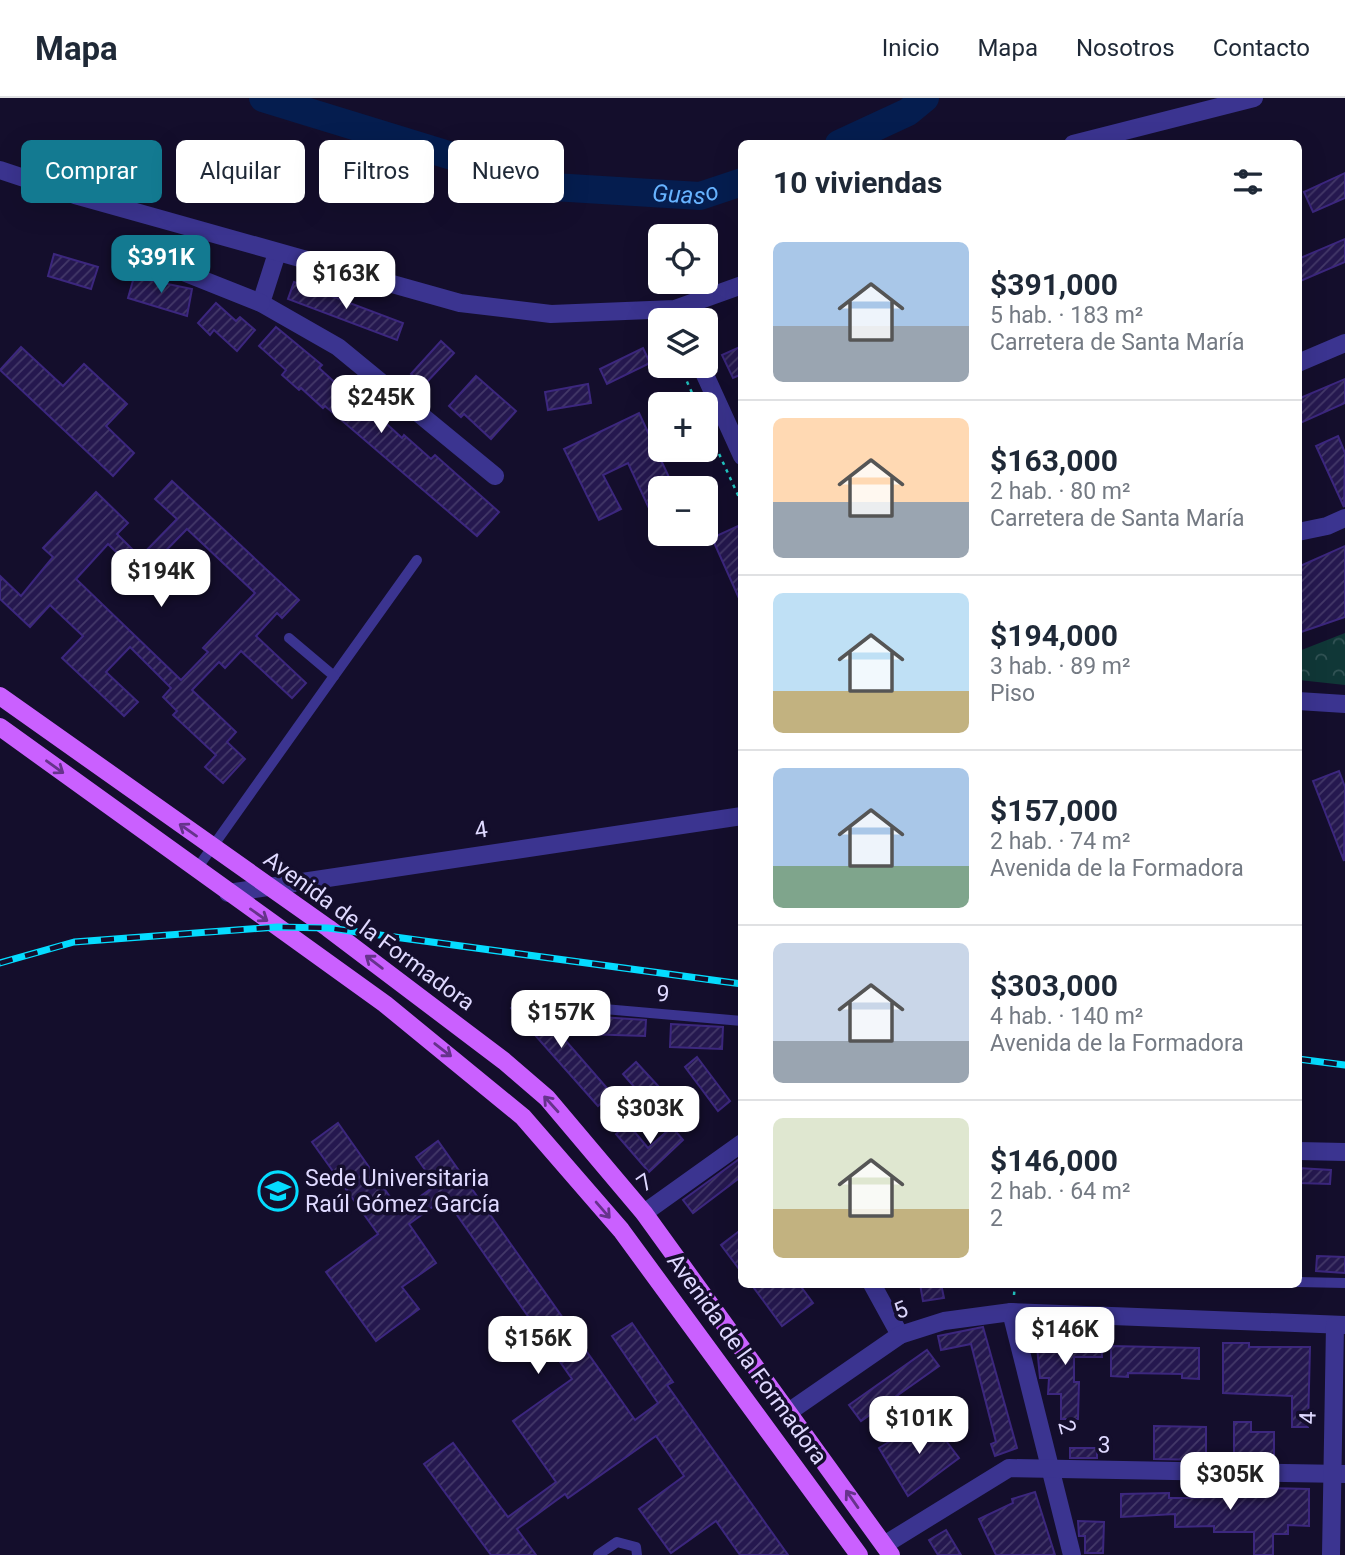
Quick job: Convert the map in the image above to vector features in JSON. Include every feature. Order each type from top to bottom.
[{"type":"main road","name":"Avenida de la Formadora","points":[[0,696],[328,928],[504,1060],[547,1098],[644,1213],[790,1411],[887,1550]]},
{"type":"main road","name":"Avenida de la Formadora","points":[[0,727],[385,1004],[523,1117],[621,1230],[859,1555]]},
{"type":"street","points":[[1089,140],[1254,98]]},
{"type":"street","points":[[0,170],[277,253],[460,303],[551,314],[648,314]]},
{"type":"street","points":[[261,303],[277,253]]},
{"type":"street","points":[[168,266],[261,303],[338,347],[495,476]]},
{"type":"street","points":[[691,308],[738,287]]},
{"type":"street","points":[[1302,361],[1345,342]]},
{"type":"street","points":[[706,378],[738,447]]},
{"type":"street","points":[[1302,531],[1327,526],[1345,518]]},
{"type":"street","points":[[1302,701],[1345,704]]},
{"type":"street","name":"4","points":[[228,893],[738,817]]},
{"type":"street","name":"7","points":[[644,1213],[738,1146]]},
{"type":"street","points":[[1302,1151],[1345,1152]]},
{"type":"street","points":[[874,1288],[900,1335]]},
{"type":"street","name":"5","points":[[790,1411],[900,1335],[944,1321],[1012,1312],[1340,1325]]},
{"type":"street","name":"2","points":[[1012,1312],[1053,1469],[1072,1555]]},
{"type":"street","name":"4","points":[[1331,1555],[1338,1474],[1340,1325]]},
{"type":"street","name":"3","points":[[887,1550],[1009,1468],[1338,1474]]},
{"type":"lane","points":[[196,870],[214,849],[417,560]]},
{"type":"lane","points":[[289,638],[334,676]]},
{"type":"lane","name":"9","points":[[581,1007],[738,1021]]},
{"type":"lane","points":[[1302,1282],[1345,1283]]},
{"type":"lane","points":[[598,1555],[617,1542],[636,1547],[637,1555]]},
{"type":"path","points":[[718,451],[738,495]]},
{"type":"green space","points":[[1345,633],[1345,685],[1302,680],[1302,650]]},
{"type":"building","points":[[1345,173],[1345,198],[1313,212],[1304,192]]},
{"type":"building","points":[[1345,239],[1345,262],[1302,280],[1302,257]]},
{"type":"building","points":[[54,254],[98,267],[91,289],[48,276]]},
{"type":"building","points":[[134,277],[192,289],[187,316],[128,298]]},
{"type":"building","points":[[294,282],[403,323],[397,340],[288,299]]},
{"type":"building","points":[[216,303],[236,321],[240,317],[255,330],[237,351],[214,330],[210,335],[198,323]]},
{"type":"building","points":[[276,327],[322,365],[319,368],[374,418],[377,415],[431,459],[435,455],[499,512],[477,536],[325,406],[323,408],[282,375],[286,370],[259,346]]},
{"type":"building","points":[[441,341],[454,353],[424,385],[411,374]]},
{"type":"building","points":[[21,347],[63,386],[84,364],[127,404],[106,426],[134,453],[113,476],[0,370]]},
{"type":"building","points":[[643,348],[648,359],[648,364],[607,384],[600,369]]},
{"type":"building","points":[[738,348],[738,376],[733,378],[722,355]]},
{"type":"building","points":[[476,376],[516,411],[491,439],[464,414],[461,417],[449,406]]},
{"type":"building","points":[[1345,379],[1345,403],[1302,422],[1302,397]]},
{"type":"building","points":[[588,384],[591,403],[548,410],[545,392]]},
{"type":"building","points":[[639,413],[648,432],[648,462],[662,462],[668,476],[648,476],[648,506],[628,463],[603,475],[621,509],[599,520],[564,449]]},
{"type":"building","points":[[1338,436],[1345,453],[1344,507],[1316,446]]},
{"type":"building","points":[[172,481],[299,600],[282,618],[277,613],[256,636],[306,683],[292,698],[241,651],[225,668],[219,662],[192,690],[236,732],[227,742],[245,759],[223,783],[205,767],[216,755],[173,715],[177,711],[163,697],[171,688],[130,647],[106,672],[138,702],[124,716],[62,658],[83,636],[50,605],[30,627],[0,599],[0,576],[21,596],[53,557],[43,548],[96,492],[128,523],[117,534],[140,557],[177,519],[155,499]],"holes":[[[187,529],[255,593],[203,648],[208,652],[181,680],[76,579],[108,544],[141,576]]]},
{"type":"building","points":[[738,526],[738,596],[716,546],[718,546],[718,535]]},
{"type":"building","points":[[1345,546],[1345,617],[1302,632],[1302,565]]},
{"type":"building","points":[[1339,771],[1345,787],[1344,861],[1313,781]]},
{"type":"building","points":[[526,995],[612,1094],[598,1106],[511,1008]]},
{"type":"building","points":[[584,1016],[646,1020],[645,1036],[584,1034]]},
{"type":"building","points":[[671,1024],[723,1027],[722,1049],[670,1047]]},
{"type":"building","points":[[697,1057],[730,1101],[718,1111],[685,1067]]},
{"type":"building","points":[[636,1062],[671,1100],[657,1113],[623,1074]]},
{"type":"building","points":[[338,1123],[400,1211],[436,1185],[416,1157],[438,1141],[635,1420],[658,1403],[612,1336],[632,1323],[673,1382],[667,1385],[788,1555],[740,1555],[716,1521],[671,1553],[639,1509],[684,1476],[656,1436],[568,1498],[565,1494],[517,1529],[536,1555],[491,1555],[424,1464],[453,1443],[508,1517],[556,1482],[513,1421],[572,1379],[445,1198],[409,1224],[436,1263],[402,1287],[419,1309],[376,1341],[326,1272],[378,1234],[312,1142]]},
{"type":"building","points":[[628,1124],[648,1148],[672,1127],[683,1140],[649,1172],[616,1134]]},
{"type":"building","points":[[738,1160],[738,1179],[693,1213],[683,1200]]},
{"type":"building","points":[[1302,1168],[1331,1170],[1330,1184],[1302,1183]]},
{"type":"building","points":[[738,1232],[738,1268],[721,1245]]},
{"type":"building","points":[[1317,1256],[1345,1257],[1345,1273],[1316,1271]]},
{"type":"building","points":[[754,1288],[802,1288],[813,1303],[782,1326]]},
{"type":"building","points":[[921,1288],[942,1288],[944,1298],[923,1301]]},
{"type":"building","points":[[983,1327],[1017,1448],[995,1456],[991,1444],[996,1442],[971,1344],[941,1350],[938,1336]]},
{"type":"building","points":[[1036,1336],[1101,1337],[1102,1357],[1074,1357],[1074,1382],[1079,1382],[1078,1419],[1061,1419],[1061,1394],[1048,1394],[1049,1378],[1040,1378]]},
{"type":"building","points":[[1223,1343],[1249,1343],[1249,1347],[1310,1347],[1308,1427],[1292,1427],[1292,1396],[1223,1393]]},
{"type":"building","points":[[1111,1346],[1199,1348],[1199,1379],[1182,1378],[1182,1374],[1128,1373],[1128,1377],[1111,1376]]},
{"type":"building","points":[[927,1350],[939,1366],[861,1421],[849,1405]]},
{"type":"building","points":[[928,1417],[959,1458],[908,1496],[879,1448],[897,1437],[898,1440]]},
{"type":"building","points":[[1234,1422],[1251,1422],[1251,1432],[1274,1432],[1274,1459],[1234,1456]]},
{"type":"building","points":[[1154,1426],[1206,1427],[1206,1460],[1154,1459]]},
{"type":"building","points":[[1070,1448],[1097,1448],[1097,1458],[1070,1458]]},
{"type":"building","points":[[1309,1489],[1309,1526],[1288,1525],[1288,1534],[1273,1534],[1273,1555],[1254,1555],[1254,1532],[1214,1532],[1214,1526],[1175,1527],[1175,1514],[1121,1517],[1121,1494],[1169,1493],[1169,1498],[1193,1498],[1214,1497],[1214,1492],[1249,1493],[1249,1490]]},
{"type":"building","points":[[1035,1492],[1055,1555],[996,1555],[979,1519],[1013,1503],[1012,1499]]},
{"type":"building","points":[[1078,1521],[1104,1522],[1103,1553],[1085,1553],[1085,1536],[1079,1536]]},
{"type":"building","points":[[946,1530],[961,1555],[938,1555],[929,1540]]},
{"type":"waterway","name":"Guaso","points":[[263,98],[553,187],[700,196],[738,183]]},
{"type":"waterway","name":"Guaso","points":[[848,140],[908,112],[925,98]]},
{"type":"railway","points":[[0,963],[74,942],[277,927],[328,928],[738,983]]},
{"type":"railway","points":[[1302,1060],[1345,1065]]},
{"type":"place","name":"Sede Universitaria Raúl Gómez García","points":[[278,1191]]}]
